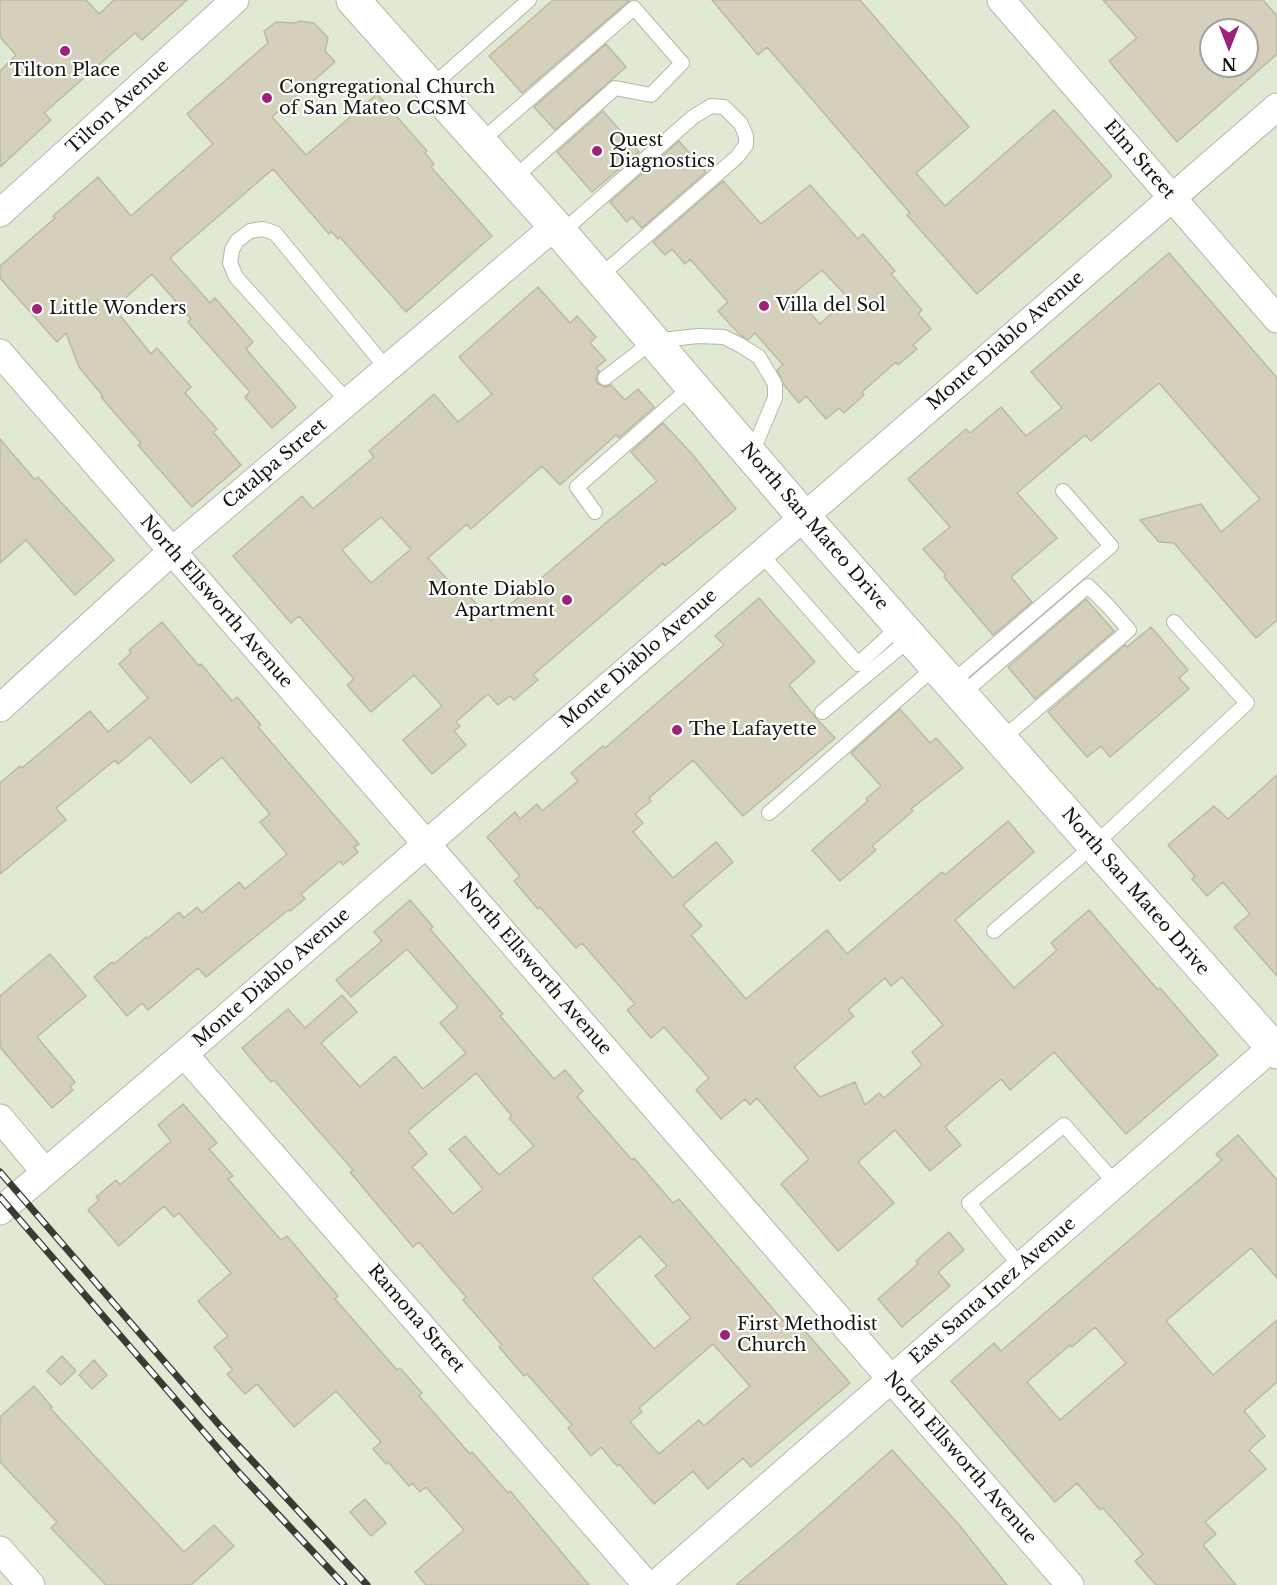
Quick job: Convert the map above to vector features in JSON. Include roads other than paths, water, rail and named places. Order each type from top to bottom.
[{"type":"main road","name":"North San Mateo Drive","points":[[353,0],[558,229],[804,517],[949,682],[1276,1048]]},
{"type":"street","name":"Tilton Avenue","points":[[0,213],[235,0]]},
{"type":"street","name":"Elm Street","points":[[1001,0],[1277,319]]},
{"type":"street","name":"Monte Diablo Avenue","points":[[0,1211],[1277,108]]},
{"type":"street","name":"Catalpa Street","points":[[0,708],[172,551],[387,369],[558,229]]},
{"type":"street","name":"North Ellsworth Avenue","points":[[0,353],[1070,1585]]},
{"type":"street","name":"East Santa Inez Avenue","points":[[655,1585],[1276,1048]]},
{"type":"street","name":"Ramona Street","points":[[184,1054],[647,1585]]},
{"type":"street","points":[[0,1118],[45,1172]]},
{"type":"street","points":[[0,1550],[31,1585]]},
{"type":"lane","points":[[431,87],[529,0]]},
{"type":"lane","points":[[480,142],[638,4],[682,63],[651,95],[615,88],[513,179]]},
{"type":"lane","points":[[558,229],[693,117],[711,106],[724,108],[741,124],[746,136],[746,145],[737,157],[599,277]]},
{"type":"lane","points":[[348,402],[236,277],[230,263],[232,250],[237,241],[250,231],[263,228],[275,233],[387,369]]},
{"type":"lane","points":[[605,378],[653,341],[698,336],[724,337],[759,357],[775,384],[775,398],[751,455]]},
{"type":"lane","points":[[595,512],[577,487],[692,386]]},
{"type":"lane","points":[[949,682],[1111,546],[1063,491]]},
{"type":"lane","points":[[761,554],[858,664],[906,632]]},
{"type":"lane","points":[[769,813],[949,682],[1088,586],[1129,630],[1001,740]]},
{"type":"lane","points":[[994,931],[1094,845],[1247,703],[1174,622]]},
{"type":"lane","points":[[822,712],[906,632]]},
{"type":"lane","points":[[1021,1267],[969,1203],[1064,1125],[1116,1184]]},
{"type":"railway","points":[[0,1172],[221,1427],[367,1585]]},
{"type":"railway","points":[[0,1197],[241,1475],[344,1585]]},
{"type":"place","name":"Tilton Place","points":[[65,51]]},
{"type":"place","name":"Congregational Church of San Mateo CCSM","points":[[267,98]]},
{"type":"place","name":"Quest Diagnostics","points":[[597,151]]},
{"type":"place","name":"Villa del Sol","points":[[764,306]]},
{"type":"place","name":"Little Wonders","points":[[37,309]]},
{"type":"place","name":"Monte Diablo Apartment","points":[[567,600]]},
{"type":"place","name":"The Lafayette","points":[[677,730]]},
{"type":"place","name":"First Methodist Church","points":[[725,1335]]}]
